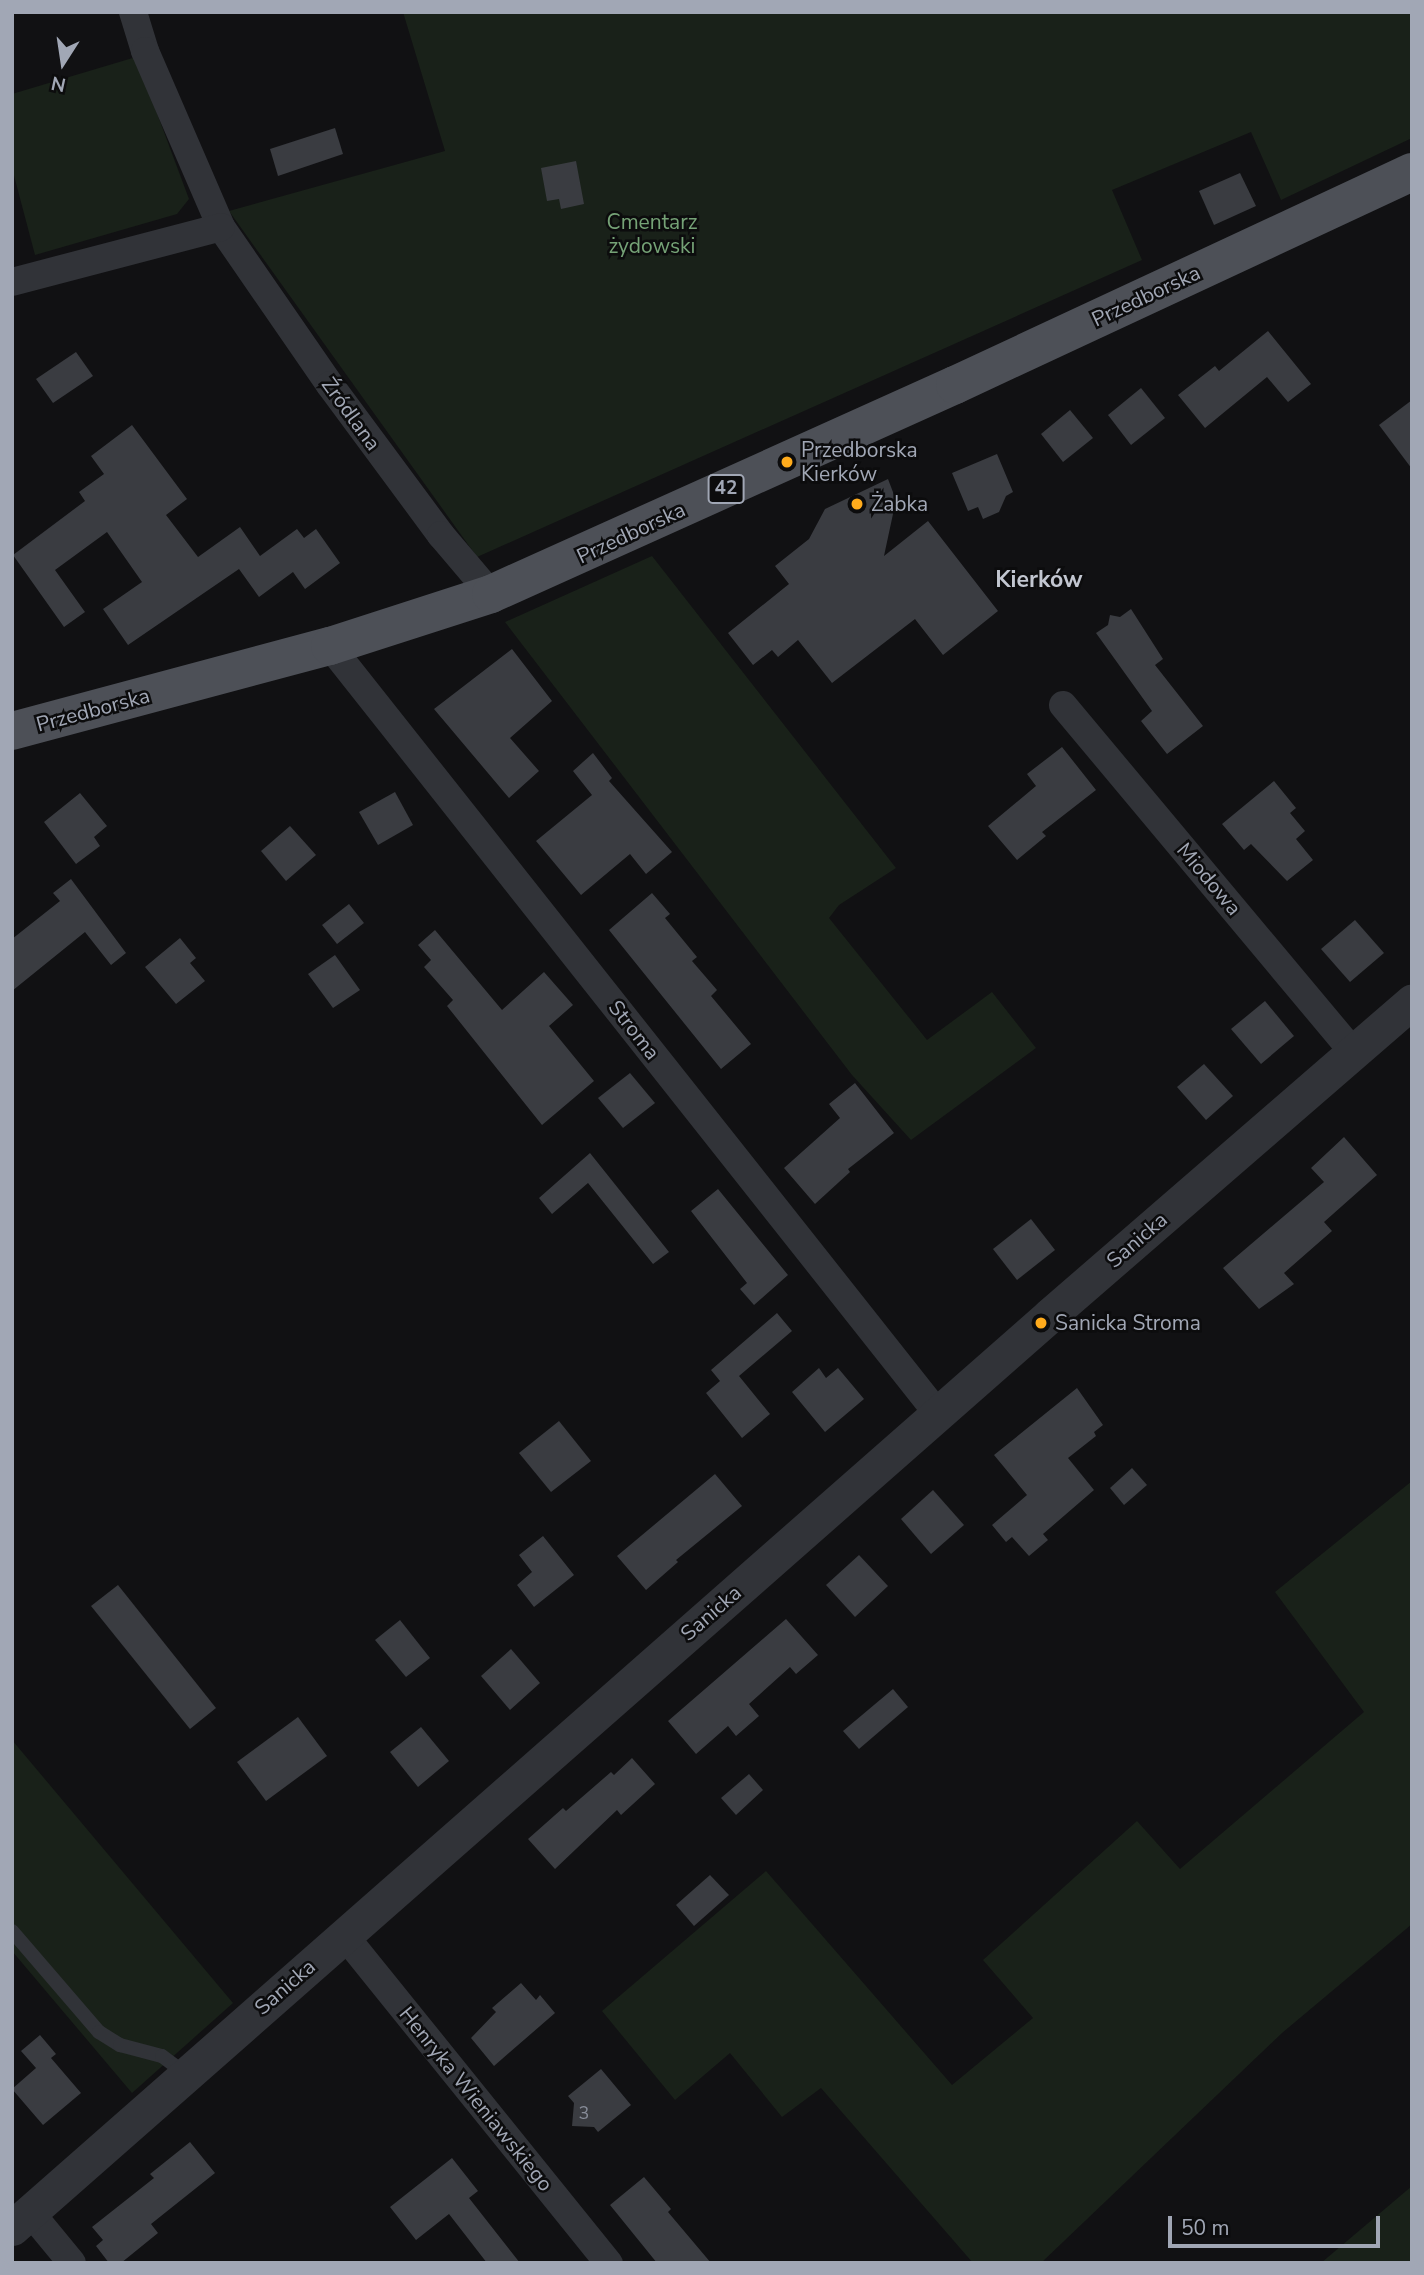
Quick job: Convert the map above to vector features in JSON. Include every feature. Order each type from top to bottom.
[{"type":"main road","name":"Przedborska","points":[[12,731],[330,646],[491,594],[955,385],[1412,172]]},
{"type":"street","name":"Źródlana","points":[[133,12],[145,51],[221,227],[330,385],[441,535],[491,594]]},
{"type":"street","points":[[12,282],[221,227]]},
{"type":"street","name":"Stroma","points":[[330,646],[938,1413]]},
{"type":"street","name":"Miodowa","points":[[1063,705],[1354,1053]]},
{"type":"street","name":"Sanicka","points":[[21,2220],[938,1413],[1412,1001]]},
{"type":"street","name":"Henryka Wieniawskiego","points":[[344,1935],[609,2263]]},
{"type":"street","points":[[21,2220],[72,2263]]},
{"type":"lane","points":[[12,1931],[99,2032],[120,2045],[162,2056],[186,2074]]},
{"type":"green space","name":"Cmentarz żydowski","points":[[403,12],[1412,12],[1412,138],[1281,200],[1251,132],[1112,190],[1142,260],[477,557],[229,211],[445,151]]},
{"type":"green space","points":[[136,57],[189,199],[177,214],[35,255],[12,168],[12,94]]},
{"type":"green space","points":[[652,556],[896,868],[839,905],[829,918],[927,1040],[992,992],[1036,1048],[911,1140],[852,1075],[505,622]]},
{"type":"green space","points":[[1412,1481],[1412,1924],[1282,2033],[1041,2263],[973,2263],[821,2088],[782,2117],[730,2053],[675,2100],[602,2011],[766,1871],[952,2085],[1033,2018],[983,1960],[1137,1821],[1180,1869],[1364,1712],[1275,1592]]},
{"type":"green space","points":[[12,1740],[233,2003],[132,2093],[12,1951]]},
{"type":"green space","points":[[1412,2186],[1412,2263],[1321,2263]]},
{"type":"building","points":[[335,128],[343,154],[278,176],[270,149]]},
{"type":"building","points":[[576,161],[584,204],[561,209],[559,199],[547,201],[541,168]]},
{"type":"building","points":[[1240,173],[1256,206],[1214,225],[1199,191]]},
{"type":"building","points":[[1268,331],[1311,384],[1288,402],[1267,377],[1205,428],[1178,395],[1215,366],[1219,371]]},
{"type":"building","points":[[76,352],[93,376],[53,403],[36,379]]},
{"type":"building","points":[[1141,388],[1165,418],[1131,445],[1108,415]]},
{"type":"building","points":[[1412,400],[1412,469],[1379,425]]},
{"type":"building","points":[[1070,410],[1093,438],[1063,462],[1041,434]]},
{"type":"building","points":[[132,425],[187,499],[166,515],[198,557],[240,527],[260,556],[297,529],[304,538],[316,529],[340,563],[305,589],[293,572],[259,597],[239,569],[128,645],[103,609],[142,582],[107,532],[55,570],[85,612],[64,627],[13,555],[85,501],[79,492],[104,474],[91,456]]},
{"type":"building","points":[[997,454],[1013,492],[1006,496],[999,512],[983,519],[978,507],[968,511],[952,473]]},
{"type":"building","points":[[888,479],[896,500],[884,556],[928,521],[998,611],[943,655],[915,619],[832,683],[798,640],[778,657],[772,650],[753,665],[728,633],[789,584],[775,566],[809,539],[825,509]]},
{"type":"building","points":[[1131,609],[1163,659],[1155,665],[1203,726],[1167,754],[1141,721],[1152,711],[1096,633],[1108,625],[1110,615],[1120,617]]},
{"type":"building","points":[[512,649],[552,701],[510,738],[539,771],[509,798],[434,709]]},
{"type":"building","points":[[1062,747],[1096,790],[1042,832],[1046,836],[1017,860],[988,826],[1036,786],[1027,774]]},
{"type":"building","points":[[593,753],[612,778],[609,781],[672,852],[646,874],[630,854],[581,895],[536,841],[592,795],[573,771]]},
{"type":"building","points":[[1274,781],[1296,808],[1290,813],[1305,831],[1296,839],[1313,860],[1287,881],[1251,844],[1244,850],[1222,824]]},
{"type":"building","points":[[395,792],[413,825],[378,845],[359,812]]},
{"type":"building","points":[[80,793],[107,826],[94,837],[100,846],[76,864],[44,822]]},
{"type":"building","points":[[290,826],[316,855],[286,881],[261,851]]},
{"type":"building","points":[[71,879],[126,953],[111,965],[85,932],[12,991],[12,939],[60,901],[53,893]]},
{"type":"building","points":[[652,893],[670,914],[665,918],[697,957],[692,961],[717,990],[711,996],[751,1044],[721,1069],[609,930]]},
{"type":"building","points":[[349,904],[364,923],[337,944],[322,925]]},
{"type":"building","points":[[1355,920],[1384,953],[1350,982],[1321,949]]},
{"type":"building","points":[[435,930],[502,1010],[544,972],[573,1005],[549,1026],[594,1081],[542,1125],[447,1006],[453,1000],[424,967],[431,960],[418,945]]},
{"type":"building","points":[[180,938],[196,958],[190,963],[205,981],[176,1004],[145,967]]},
{"type":"building","points":[[335,955],[360,990],[333,1008],[308,974]]},
{"type":"building","points":[[1265,1001],[1294,1036],[1261,1064],[1231,1029]]},
{"type":"building","points":[[1204,1064],[1233,1096],[1206,1120],[1177,1087]]},
{"type":"building","points":[[630,1073],[655,1103],[623,1128],[598,1098]]},
{"type":"building","points":[[855,1083],[894,1133],[848,1169],[850,1172],[815,1204],[784,1168],[840,1118],[829,1104]]},
{"type":"building","points":[[1344,1137],[1377,1175],[1324,1222],[1332,1231],[1284,1273],[1294,1284],[1259,1309],[1223,1268],[1324,1182],[1311,1168]]},
{"type":"building","points":[[590,1153],[669,1252],[653,1264],[588,1183],[552,1214],[539,1198]]},
{"type":"building","points":[[718,1189],[788,1275],[754,1305],[740,1289],[747,1283],[691,1211]]},
{"type":"building","points":[[1031,1219],[1055,1250],[1017,1280],[993,1249]]},
{"type":"building","points":[[777,1313],[792,1331],[739,1376],[770,1414],[742,1438],[706,1393],[720,1381],[711,1370]]},
{"type":"building","points":[[819,1368],[826,1378],[838,1368],[864,1399],[825,1432],[792,1392]]},
{"type":"building","points":[[1077,1388],[1103,1425],[1094,1432],[1096,1436],[1068,1458],[1094,1490],[1043,1534],[1048,1540],[1029,1556],[1012,1537],[1006,1542],[992,1525],[1027,1495],[994,1455]]},
{"type":"building","points":[[559,1421],[591,1461],[551,1492],[519,1453]]},
{"type":"building","points":[[1132,1468],[1147,1485],[1124,1505],[1110,1488]]},
{"type":"building","points":[[715,1474],[742,1506],[676,1560],[678,1562],[646,1590],[617,1556]]},
{"type":"building","points":[[933,1490],[964,1525],[931,1554],[901,1519]]},
{"type":"building","points":[[543,1536],[574,1575],[534,1607],[517,1585],[532,1572],[519,1555]]},
{"type":"building","points":[[859,1555],[888,1586],[855,1617],[826,1585]]},
{"type":"building","points":[[118,1585],[216,1708],[190,1729],[91,1606]]},
{"type":"building","points":[[786,1619],[818,1655],[796,1674],[790,1667],[749,1704],[759,1716],[736,1736],[728,1726],[696,1754],[668,1721]]},
{"type":"building","points":[[400,1620],[430,1658],[406,1677],[375,1640]]},
{"type":"building","points":[[511,1649],[540,1683],[510,1710],[481,1676]]},
{"type":"building","points":[[893,1689],[908,1707],[859,1749],[843,1731]]},
{"type":"building","points":[[298,1717],[327,1756],[266,1801],[237,1762]]},
{"type":"building","points":[[421,1727],[449,1761],[418,1787],[390,1752]]},
{"type":"building","points":[[632,1758],[655,1784],[621,1815],[617,1810],[555,1869],[528,1839],[563,1808],[566,1811],[611,1772],[614,1775]]},
{"type":"building","points":[[749,1774],[763,1790],[736,1815],[721,1798]]},
{"type":"building","points":[[710,1875],[729,1895],[694,1926],[676,1905]]},
{"type":"building","points":[[521,1983],[536,2000],[540,1995],[555,2013],[494,2066],[471,2038],[496,2012],[492,2008]]},
{"type":"building","points":[[40,2035],[56,2054],[51,2058],[81,2093],[43,2125],[12,2089],[36,2068],[21,2051]]},
{"type":"building","points":[[601,2069],[631,2105],[598,2132],[594,2127],[572,2126],[574,2103],[568,2096]]},
{"type":"building","points":[[190,2142],[215,2173],[151,2224],[158,2233],[121,2263],[109,2263],[96,2246],[103,2240],[92,2227],[154,2178],[150,2174]]},
{"type":"building","points":[[452,2158],[478,2191],[469,2198],[520,2263],[487,2263],[449,2214],[416,2240],[390,2207]]},
{"type":"building","points":[[644,2177],[671,2209],[668,2212],[711,2263],[657,2263],[610,2205]]},
{"type":"place","name":"Przedborska Kierków","points":[[787,462]]},
{"type":"place","name":"Żabka","points":[[857,504]]},
{"type":"place","name":"Sanicka Stroma","points":[[1041,1323]]},
{"type":"district","name":"Kierków","points":[[1039,580]]}]
